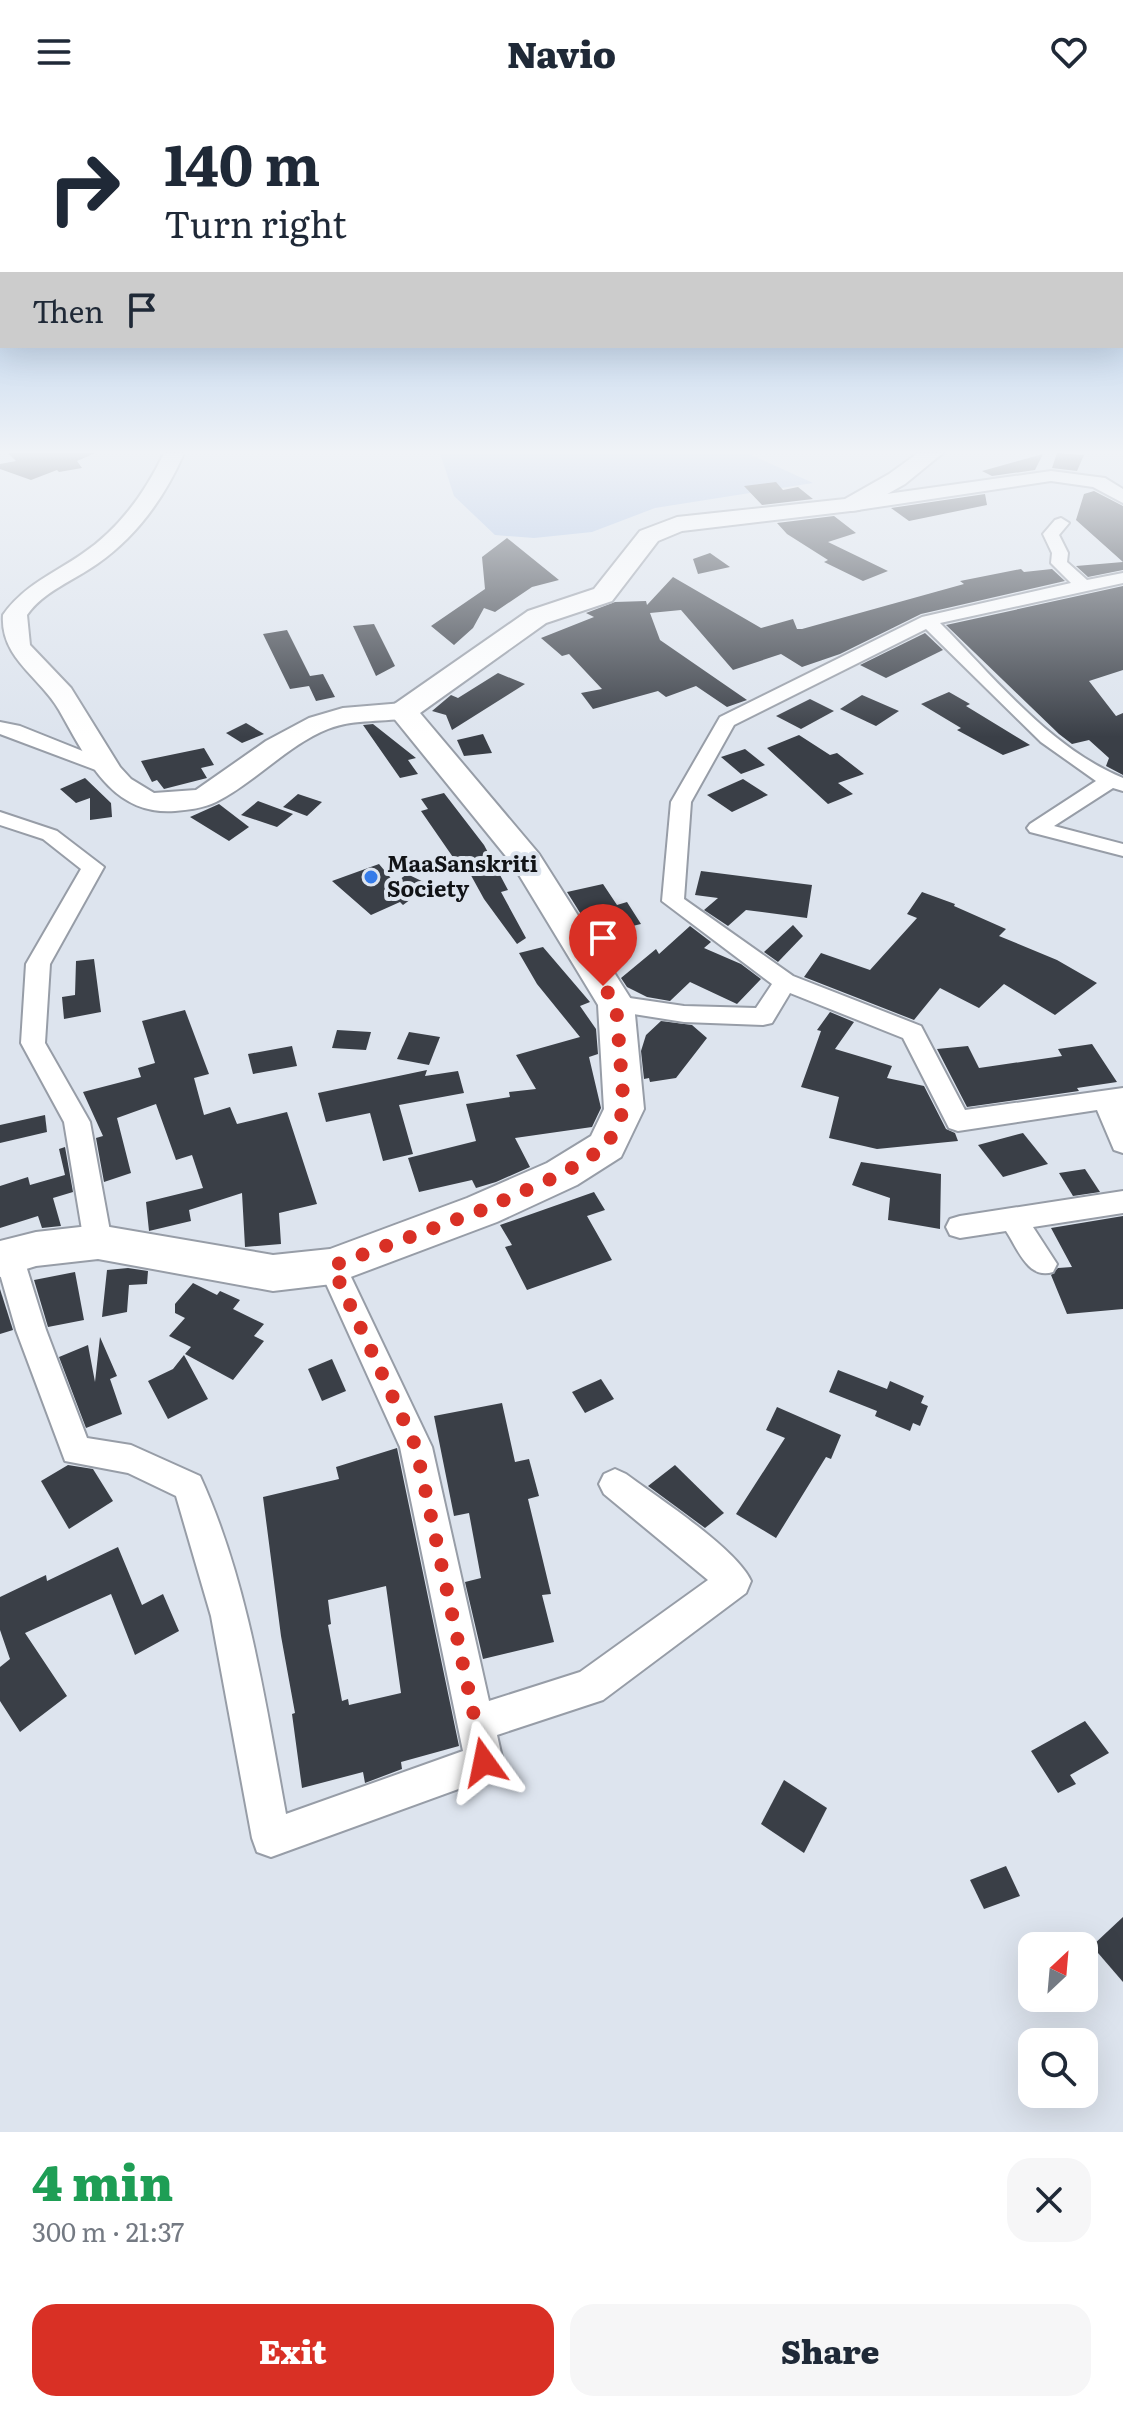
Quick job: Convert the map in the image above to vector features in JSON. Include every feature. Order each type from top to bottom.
[{"type":"main road","points":[[104,548],[33,594],[15,615],[17,643],[72,706],[119,782],[142,798],[181,802],[206,796],[316,723],[353,712],[403,711],[537,617],[603,595],[640,548]]},
{"type":"main road","points":[[4,1257],[98,1242],[273,1273],[332,1266],[522,1192],[562,1174],[607,1146],[624,1109],[616,1004],[527,861],[403,711]]},
{"type":"street","points":[[1057,548],[1059,563],[1084,586]]},
{"type":"street","points":[[1123,578],[928,621],[727,721],[681,802],[673,901],[785,982],[912,1032],[958,1121],[1114,1099],[1123,1143]]},
{"type":"street","points":[[928,621],[1051,741],[1116,783],[1037,828],[1123,850]]},
{"type":"street","points":[[0,728],[13,730],[108,768]]},
{"type":"street","points":[[0,818],[50,835],[93,867],[38,964],[33,1043],[77,1122],[98,1242]]},
{"type":"street","points":[[616,1004],[684,1014],[763,1017],[785,982]]},
{"type":"street","points":[[960,1227],[1123,1202]]},
{"type":"street","points":[[1013,1219],[1043,1264]]},
{"type":"street","points":[[4,1257],[76,1451],[131,1459],[189,1486],[212,1544],[242,1672],[271,1838],[484,1762],[416,1447],[332,1266]]},
{"type":"street","points":[[475,1724],[590,1687],[734,1581],[615,1484]]},
{"type":"building","points":[[494,548],[519,548],[559,580],[532,587],[495,612],[484,608],[473,628],[454,645],[431,626],[485,589],[482,557]]},
{"type":"building","points":[[809,548],[840,548],[888,571],[863,581],[824,562],[828,560]]},
{"type":"building","points":[[1107,548],[1123,548],[1123,562]]},
{"type":"building","points":[[710,553],[730,567],[698,574],[693,559]]},
{"type":"building","points":[[1123,562],[1123,570],[1088,577],[1076,566]]},
{"type":"building","points":[[1021,569],[1024,572],[1052,569],[1065,581],[921,614],[840,654],[802,667],[781,654],[733,670],[681,610],[650,613],[660,640],[747,700],[727,707],[696,686],[666,697],[658,691],[593,709],[581,693],[602,689],[569,654],[562,656],[541,638],[594,617],[586,613],[615,602],[646,601],[647,605],[673,577],[761,628],[793,619],[797,629],[802,629],[964,584],[960,581]]},
{"type":"building","points":[[1123,586],[1123,670],[1089,681],[1116,716],[1123,713],[1123,775],[1106,766],[1109,758],[1089,740],[1072,744],[1059,734],[946,625]]},
{"type":"building","points":[[374,624],[395,666],[376,676],[353,626]]},
{"type":"building","points":[[287,630],[310,676],[323,674],[335,697],[316,701],[309,686],[290,689],[263,634]]},
{"type":"building","points":[[925,633],[943,650],[886,678],[860,665]]},
{"type":"building","points":[[498,673],[525,684],[452,730],[446,715],[432,711],[451,695],[458,698]]},
{"type":"building","points":[[949,692],[970,704],[966,706],[1030,745],[1003,755],[957,730],[961,728],[921,704]]},
{"type":"building","points":[[862,695],[899,711],[876,726],[840,709]]},
{"type":"building","points":[[810,699],[834,711],[801,729],[776,716]]},
{"type":"building","points":[[246,723],[264,734],[242,743],[226,733]]},
{"type":"building","points":[[373,724],[416,758],[408,760],[418,774],[400,778],[363,725]]},
{"type":"building","points":[[483,734],[492,753],[464,756],[457,740]]},
{"type":"building","points":[[799,735],[830,755],[837,753],[864,774],[838,783],[853,794],[828,804],[767,748]]},
{"type":"building","points":[[204,748],[214,765],[201,768],[207,778],[164,789],[157,780],[152,782],[141,761]]},
{"type":"building","points":[[745,749],[765,765],[741,774],[721,757]]},
{"type":"building","points":[[85,778],[111,803],[112,817],[90,820],[90,798],[76,803],[60,789]]},
{"type":"building","points":[[743,779],[768,795],[732,812],[707,795]]},
{"type":"building","points":[[444,793],[484,845],[508,890],[501,892],[526,938],[517,944],[484,899],[462,859],[457,863],[421,811],[428,809],[421,799]]},
{"type":"building","points":[[298,794],[322,802],[307,816],[283,807]]},
{"type":"building","points":[[258,801],[293,814],[277,827],[241,815]]},
{"type":"building","points":[[219,804],[249,827],[229,841],[190,817]]},
{"type":"building","points":[[379,864],[395,883],[407,874],[430,885],[403,905],[400,902],[371,915],[332,881]]},
{"type":"building","points":[[701,871],[812,885],[807,918],[746,910],[728,926],[704,910],[718,898],[695,895]]},
{"type":"building","points":[[603,884],[617,905],[627,902],[641,924],[594,935],[567,892]]},
{"type":"building","points":[[922,892],[1006,929],[999,936],[1057,960],[1097,983],[1055,1015],[1004,984],[979,1008],[940,988],[914,1020],[804,977],[821,953],[870,970],[917,918],[907,914]]},
{"type":"building","points":[[793,925],[803,936],[778,962],[764,952]]},
{"type":"building","points":[[690,926],[711,942],[704,948],[741,964],[761,979],[737,1004],[690,982],[670,1001],[647,997],[627,987],[621,978],[656,949],[659,954]]},
{"type":"building","points":[[543,947],[590,1002],[580,1006],[596,1029],[598,1054],[589,1057],[601,1108],[592,1127],[515,1138],[530,1167],[496,1182],[476,1188],[472,1180],[419,1192],[408,1158],[476,1141],[466,1104],[510,1097],[509,1092],[536,1089],[516,1055],[580,1037],[537,984],[519,953]]},
{"type":"building","points":[[94,959],[101,1012],[64,1019],[62,997],[75,995],[76,961]]},
{"type":"building","points":[[185,1010],[209,1074],[194,1078],[204,1115],[230,1107],[237,1124],[287,1112],[317,1204],[279,1213],[281,1244],[245,1247],[242,1193],[189,1210],[191,1221],[149,1231],[146,1202],[203,1188],[192,1155],[176,1160],[156,1104],[117,1118],[131,1173],[104,1182],[96,1138],[103,1136],[83,1092],[141,1077],[138,1068],[155,1063],[142,1021]]},
{"type":"building","points":[[830,1012],[854,1022],[835,1049],[892,1066],[887,1078],[924,1086],[946,1129],[955,1133],[958,1141],[877,1149],[829,1138],[839,1097],[801,1087],[821,1031],[817,1030]]},
{"type":"building","points":[[661,1021],[692,1025],[707,1038],[676,1078],[650,1082],[649,1078],[644,1079],[641,1051],[646,1035]]},
{"type":"building","points":[[337,1030],[371,1032],[366,1050],[332,1048]]},
{"type":"building","points":[[409,1032],[440,1037],[429,1065],[397,1059]]},
{"type":"building","points":[[1092,1044],[1117,1082],[1077,1088],[1079,1091],[967,1107],[937,1049],[968,1046],[979,1068],[1062,1056],[1058,1049]]},
{"type":"building","points":[[292,1046],[297,1066],[253,1074],[248,1054]]},
{"type":"building","points":[[427,1070],[425,1076],[458,1071],[464,1093],[399,1105],[413,1154],[383,1161],[370,1113],[326,1122],[318,1093]]},
{"type":"building","points":[[45,1115],[47,1132],[0,1143],[0,1125]]},
{"type":"building","points":[[1023,1133],[1048,1164],[1003,1177],[978,1145]]},
{"type":"building","points":[[65,1147],[73,1192],[53,1198],[61,1226],[42,1228],[38,1216],[0,1228],[0,1186],[28,1177],[30,1185],[65,1175],[59,1149]]},
{"type":"building","points":[[861,1162],[941,1174],[940,1229],[888,1220],[890,1198],[852,1185]]},
{"type":"building","points":[[1085,1169],[1100,1192],[1073,1196],[1059,1173]]},
{"type":"building","points":[[594,1192],[605,1210],[587,1216],[612,1260],[527,1290],[505,1247],[512,1245],[500,1225]]},
{"type":"building","points":[[1123,1216],[1123,1309],[1067,1314],[1051,1275],[1058,1268],[1072,1267],[1051,1228]]},
{"type":"building","points":[[128,1268],[148,1271],[147,1284],[129,1285],[127,1312],[102,1317],[107,1270]]},
{"type":"building","points":[[75,1272],[84,1320],[48,1327],[34,1280]]},
{"type":"building","points":[[193,1283],[217,1295],[220,1291],[240,1300],[233,1309],[264,1324],[254,1336],[264,1341],[233,1380],[185,1354],[191,1347],[169,1336],[185,1318],[175,1313],[175,1304]]},
{"type":"building","points":[[0,1289],[13,1330],[0,1334]]},
{"type":"building","points":[[100,1337],[117,1376],[110,1379],[122,1414],[86,1428],[59,1357],[88,1345],[95,1382]]},
{"type":"building","points":[[184,1355],[208,1399],[168,1419],[148,1381],[173,1369]]},
{"type":"building","points":[[332,1359],[346,1391],[322,1401],[308,1369]]},
{"type":"building","points":[[838,1370],[887,1389],[890,1381],[924,1396],[921,1403],[928,1406],[920,1426],[913,1423],[910,1431],[875,1416],[877,1411],[829,1392]]},
{"type":"building","points":[[601,1379],[614,1399],[585,1413],[572,1392]]},
{"type":"building","points":[[502,1403],[515,1462],[529,1459],[539,1496],[528,1499],[551,1594],[542,1595],[554,1642],[483,1659],[465,1582],[481,1578],[469,1513],[454,1516],[434,1416]]},
{"type":"building","points":[[777,1407],[841,1435],[831,1459],[826,1457],[776,1538],[736,1514],[785,1438],[766,1430]]},
{"type":"building","points":[[397,1448],[459,1746],[401,1762],[402,1769],[365,1783],[363,1772],[302,1788],[292,1714],[295,1713],[281,1636],[263,1497],[339,1479],[336,1467]],"holes":[[[386,1586],[401,1693],[349,1705],[348,1699],[342,1701],[328,1625],[331,1624],[328,1600]]]},
{"type":"building","points":[[68,1465],[93,1469],[113,1501],[69,1529],[41,1481]]},
{"type":"building","points":[[675,1465],[724,1513],[705,1528],[648,1486]]},
{"type":"building","points":[[118,1547],[142,1605],[163,1594],[179,1631],[135,1655],[111,1594],[25,1633],[67,1696],[20,1732],[0,1701],[0,1667],[10,1659],[0,1630],[0,1597],[46,1575],[47,1581]]},
{"type":"building","points":[[1085,1721],[1109,1753],[1070,1775],[1076,1784],[1058,1793],[1031,1751]]},
{"type":"building","points":[[784,1780],[827,1808],[804,1853],[761,1824]]},
{"type":"building","points":[[1006,1866],[1020,1896],[984,1909],[970,1880]]},
{"type":"building","points":[[1123,1917],[1123,1982],[1098,1953],[1098,1940]]},
{"type":"place","name":"MaaSanskriti Society","points":[[371,877]]},
{"type":"route","points":[[484,1762],[416,1447],[332,1266],[482,1210],[562,1174],[607,1146],[624,1109],[616,1004],[603,986]]}]
